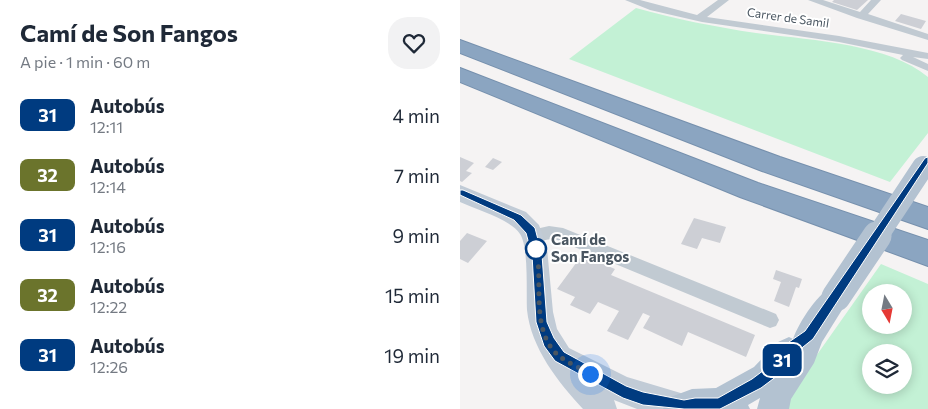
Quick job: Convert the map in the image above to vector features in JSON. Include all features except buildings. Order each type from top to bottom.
[{"type":"highway","points":[[460,46],[771,164],[928,218]]},
{"type":"highway","points":[[460,74],[749,190],[928,253]]},
{"type":"highway","points":[[771,164],[810,168],[928,205]]},
{"type":"highway","points":[[749,190],[780,211],[928,272]]},
{"type":"main road","points":[[773,409],[777,393],[803,353],[809,335],[926,164]]},
{"type":"main road","points":[[681,408],[695,404],[727,407],[765,378],[793,346],[809,335]]},
{"type":"street","name":"Carrer de Samil","points":[[630,0],[655,9],[699,18],[855,42],[928,56]]},
{"type":"street","points":[[699,18],[724,0]]},
{"type":"street","points":[[812,0],[928,37]]},
{"type":"street","points":[[861,16],[876,0]]},
{"type":"street","name":"Carrer de Samil","points":[[855,42],[902,56],[928,68]]},
{"type":"street","points":[[460,193],[518,218],[528,226],[534,236],[542,322],[549,342],[578,384],[603,409]]},
{"type":"street","points":[[534,236],[549,232],[557,233],[770,320]]},
{"type":"street","points":[[559,356],[623,391],[681,408]]},
{"type":"green space","points":[[636,8],[726,28],[846,45],[891,57],[911,66],[928,77],[928,133],[890,182],[569,59]]},
{"type":"green space","points":[[881,264],[928,284],[928,409],[787,409],[792,392],[862,291],[862,334],[912,334],[912,284],[867,284]]},
{"type":"bus line","name":"31","points":[[460,193],[504,211],[528,226],[535,242],[537,255],[542,322],[549,342],[559,356],[623,391],[665,404],[684,407],[695,404],[720,404],[756,384],[772,371],[793,346],[809,335],[928,160]]},
{"type":"place","name":"Camí de Son Fangos","points":[[536,249]]},
{"type":"route","points":[[536,249],[540,312],[545,333],[559,356],[590,374]]}]
